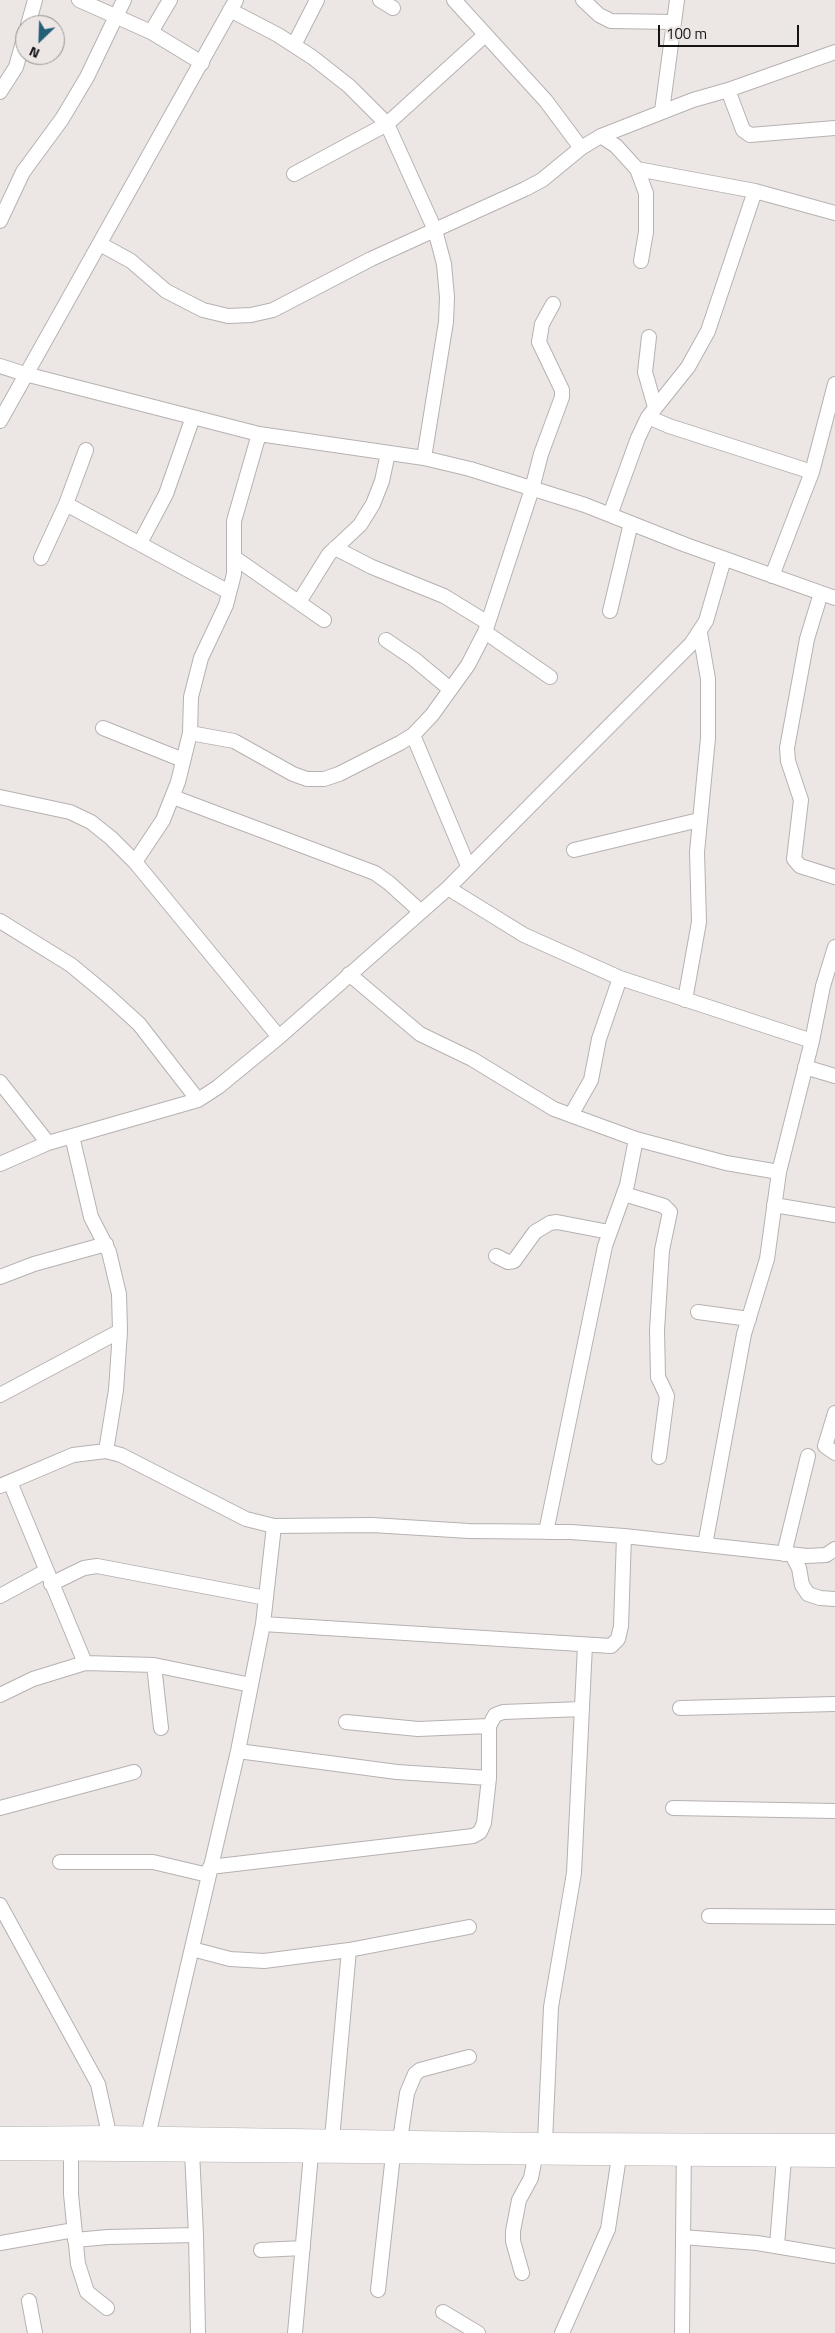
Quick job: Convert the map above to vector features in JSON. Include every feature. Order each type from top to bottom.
[{"type":"main road","points":[[0,2136],[111,2143],[192,2152],[311,2154],[396,2148],[544,2142],[784,2158],[835,2158]]},
{"type":"main road","points":[[0,2151],[71,2151],[148,2136],[332,2139],[396,2148],[535,2157],[619,2157],[684,2151],[835,2143]]},
{"type":"street","points":[[31,15],[35,0]]},
{"type":"street","points":[[78,0],[151,32],[202,63]]},
{"type":"street","points":[[0,220],[23,172],[76,94],[124,0]]},
{"type":"street","points":[[151,32],[170,0]]},
{"type":"street","points":[[294,45],[317,0]]},
{"type":"street","points":[[380,0],[393,8]]},
{"type":"street","points":[[454,0],[546,101],[581,148]]},
{"type":"street","points":[[583,0],[599,15],[611,21],[674,22]]},
{"type":"street","points":[[662,111],[674,22],[679,1]]},
{"type":"street","points":[[0,421],[233,5],[294,45],[349,86],[387,124],[435,230],[444,264],[447,297],[446,322],[424,458]]},
{"type":"street","points":[[294,174],[387,124],[485,35]]},
{"type":"street","points":[[100,244],[131,261],[166,291],[182,300],[203,310],[228,316],[251,316],[273,310],[371,259],[526,189],[542,180],[581,148],[601,136],[662,111],[835,52]]},
{"type":"street","points":[[0,92],[16,65]]},
{"type":"street","points":[[728,90],[743,130],[750,135],[835,128]]},
{"type":"street","points":[[601,136],[616,146],[637,169],[646,193],[647,213],[641,261]]},
{"type":"street","points":[[637,169],[755,191],[835,213]]},
{"type":"street","points":[[610,515],[638,438],[652,412],[688,367],[708,331],[755,191]]},
{"type":"street","points":[[190,733],[234,741],[292,774],[307,779],[324,779],[339,774],[413,734],[432,714],[468,665],[486,627],[532,489],[541,454],[562,397],[562,390],[539,342],[542,324],[553,304]]},
{"type":"street","points":[[649,337],[645,372],[652,412],[669,426],[812,472]]},
{"type":"street","points":[[0,366],[259,434],[424,458],[532,489],[610,515],[724,559],[835,598]]},
{"type":"street","points":[[772,576],[812,472],[835,384]]},
{"type":"street","points":[[140,543],[166,494],[193,417]]},
{"type":"street","points":[[135,862],[163,820],[173,797],[184,760],[190,733],[191,698],[201,658],[226,605],[234,574],[234,521],[259,434]]},
{"type":"street","points":[[41,558],[66,504],[86,450]]},
{"type":"street","points":[[299,602],[329,554],[360,525],[373,504],[382,481],[388,453]]},
{"type":"street","points":[[66,504],[229,592]]},
{"type":"street","points":[[610,611],[631,524]]},
{"type":"street","points":[[335,548],[372,567],[444,596],[550,676]]},
{"type":"street","points":[[235,558],[324,620]]},
{"type":"street","points":[[0,1164],[48,1143],[198,1100],[218,1088],[279,1037],[448,888],[468,866],[535,802],[700,632],[706,621],[724,559]]},
{"type":"street","points":[[821,593],[807,639],[787,748],[788,761],[802,800],[794,859],[800,866],[835,877]]},
{"type":"street","points":[[685,1000],[699,922],[696,852],[708,738],[707,673],[700,632]]},
{"type":"street","points":[[386,640],[414,659],[450,690]]},
{"type":"street","points":[[103,728],[184,760]]},
{"type":"street","points":[[413,734],[468,866]]},
{"type":"street","points":[[0,797],[70,812],[91,822],[104,832],[135,862],[279,1037]]},
{"type":"street","points":[[173,797],[375,873],[420,911]]},
{"type":"street","points":[[574,850],[699,820]]},
{"type":"street","points":[[448,888],[524,935],[620,978],[812,1041]]},
{"type":"street","points":[[0,922],[70,965],[106,994],[139,1024],[198,1100]]},
{"type":"street","points":[[705,1545],[739,1361],[767,1259],[779,1172],[812,1041],[829,988],[835,947]]},
{"type":"street","points":[[350,974],[420,1034],[472,1059],[554,1109],[636,1139],[726,1163],[779,1172]]},
{"type":"street","points":[[571,1115],[591,1080],[602,1026],[620,978]]},
{"type":"street","points":[[805,1067],[835,1076]]},
{"type":"street","points":[[0,1082],[48,1143]]},
{"type":"street","points":[[72,1136],[91,1217],[110,1252],[119,1294],[120,1331],[116,1390],[106,1451]]},
{"type":"street","points":[[546,1532],[609,1232],[624,1194],[636,1139]]},
{"type":"street","points":[[624,1194],[664,1206],[670,1212],[662,1250],[657,1330],[658,1377],[667,1396],[659,1457]]},
{"type":"street","points":[[774,1205],[835,1215]]},
{"type":"street","points":[[496,1256],[508,1262],[514,1261],[536,1232],[550,1223],[557,1222],[609,1232]]},
{"type":"street","points":[[0,1277],[34,1264],[106,1244]]},
{"type":"street","points":[[698,1312],[749,1319]]},
{"type":"street","points":[[0,1395],[120,1331]]},
{"type":"street","points":[[835,1414],[825,1446],[835,1453]]},
{"type":"street","points":[[85,1663],[48,1578],[3,1484],[73,1455],[106,1451],[121,1456],[246,1519],[274,1526],[372,1525],[469,1531],[624,1536],[788,1555],[826,1555],[835,1549]]},
{"type":"street","points":[[788,1555],[808,1456]]},
{"type":"street","points":[[148,2136],[238,1752],[263,1624],[274,1526]]},
{"type":"street","points":[[263,1624],[612,1646],[618,1638],[622,1626],[624,1536]]},
{"type":"street","points":[[788,1555],[799,1568],[802,1585],[808,1594],[820,1598],[835,1599]]},
{"type":"street","points":[[0,1596],[48,1578],[96,1566],[266,1598]]},
{"type":"street","points":[[544,2142],[551,2007],[574,1873],[585,1645]]},
{"type":"street","points":[[0,1695],[33,1679],[85,1663],[154,1665],[251,1685]]},
{"type":"street","points":[[154,1665],[161,1728]]},
{"type":"street","points":[[680,1708],[835,1704]]},
{"type":"street","points":[[60,1862],[153,1862],[210,1871],[473,1836],[480,1832],[484,1823],[489,1778],[489,1726],[495,1715],[503,1712],[582,1709]]},
{"type":"street","points":[[346,1722],[427,1729],[489,1726]]},
{"type":"street","points":[[238,1752],[397,1772],[489,1778]]},
{"type":"street","points":[[0,1808],[134,1772]]},
{"type":"street","points":[[673,1808],[835,1811]]},
{"type":"street","points":[[0,1905],[98,2084],[111,2143]]},
{"type":"street","points":[[709,1916],[835,1917]]},
{"type":"street","points":[[192,1949],[247,1962],[264,1961],[349,1950],[469,1927]]},
{"type":"street","points":[[332,2139],[349,1950]]},
{"type":"street","points":[[378,2290],[396,2148],[407,2093],[415,2074],[420,2070],[469,2057]]},
{"type":"street","points":[[71,2151],[71,2194],[78,2264],[87,2292],[107,2308]]},
{"type":"street","points":[[682,2333],[684,2151]]},
{"type":"street","points":[[192,2152],[198,2333]]},
{"type":"street","points":[[295,2333],[311,2154]]},
{"type":"street","points":[[522,2273],[513,2241],[513,2231],[519,2200],[531,2178],[535,2157]]},
{"type":"street","points":[[562,2333],[608,2229],[619,2157]]},
{"type":"street","points":[[778,2246],[784,2158]]},
{"type":"street","points":[[0,2243],[74,2235],[108,2237],[196,2235]]},
{"type":"street","points":[[683,2237],[778,2246],[835,2256]]},
{"type":"street","points":[[261,2250],[303,2248]]},
{"type":"street","points":[[29,2300],[35,2333]]},
{"type":"street","points":[[443,2312],[478,2333]]}]
